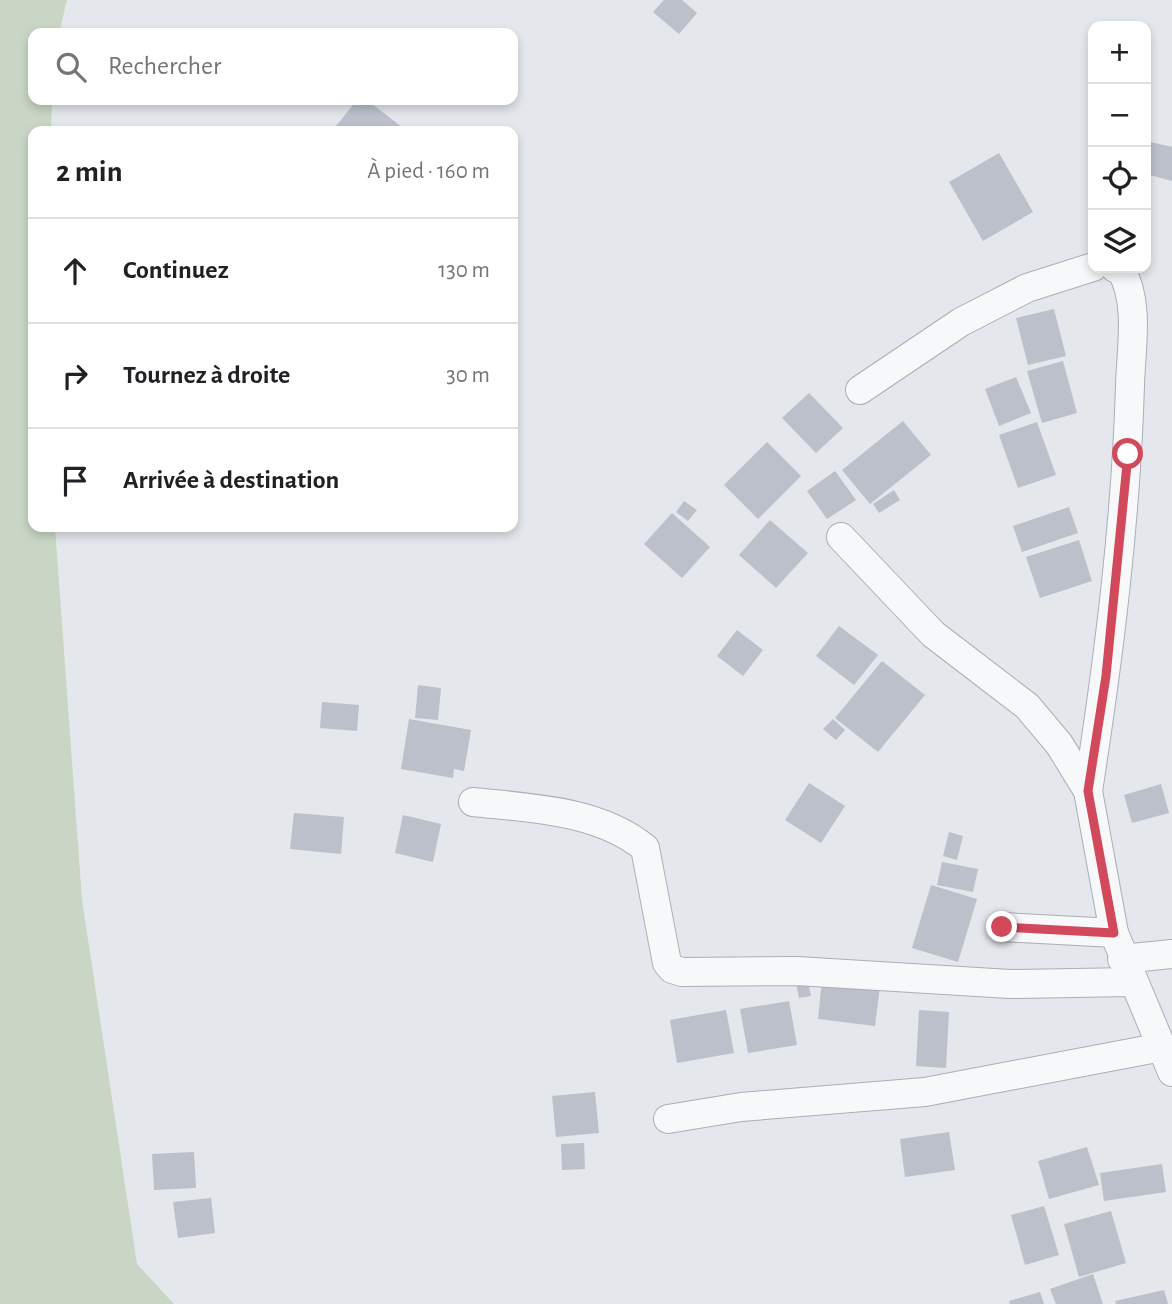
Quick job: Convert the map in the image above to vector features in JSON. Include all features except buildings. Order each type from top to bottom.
[{"type":"street","points":[[860,390],[961,322],[1027,288],[1088,269]]},
{"type":"street","points":[[1088,791],[1106,676],[1128,454],[1132,318],[1129,283],[1123,273]]},
{"type":"street","points":[[668,1119],[741,1107],[925,1092],[1167,1060],[1123,958],[1088,791],[1059,744],[1027,706],[933,634],[841,537]]},
{"type":"street","points":[[473,802],[534,808],[599,822],[629,834],[645,848],[667,963],[672,970],[809,971],[1010,984],[1123,958],[1172,954]]},
{"type":"street","points":[[1002,927],[1123,958]]},
{"type":"green space","points":[[0,0],[67,0],[60,28],[28,28],[28,105],[52,105],[51,126],[28,126],[28,532],[55,532],[82,900],[137,1264],[174,1304],[0,1304]]},
{"type":"route","points":[[1002,927],[1114,933],[1088,791],[1106,676],[1128,454]]}]
